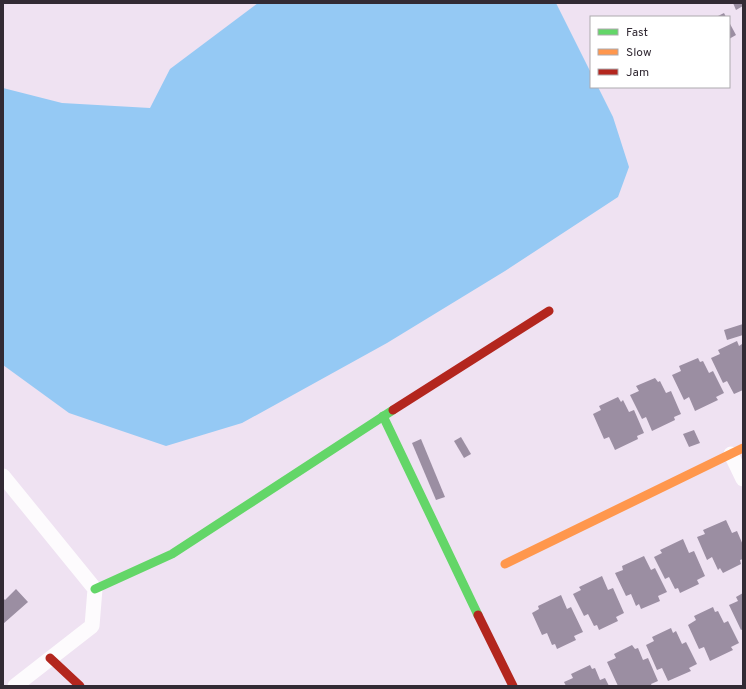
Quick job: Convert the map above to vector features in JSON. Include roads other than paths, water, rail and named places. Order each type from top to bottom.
[{"type":"street","points":[[95,590],[172,554],[383,416],[549,311]]},
{"type":"street","points":[[383,416],[463,586],[513,686]]},
{"type":"street","points":[[505,564],[737,451],[743,479]]},
{"type":"street","points":[[3,476],[95,590],[92,626],[15,686]]},
{"type":"street","points":[[50,658],[80,686]]},
{"type":"water","points":[[258,3],[556,3],[590,71],[590,88],[598,88],[613,117],[629,167],[618,197],[505,271],[387,343],[242,423],[166,446],[69,413],[3,365],[3,88],[62,103],[150,108],[170,69]]}]
